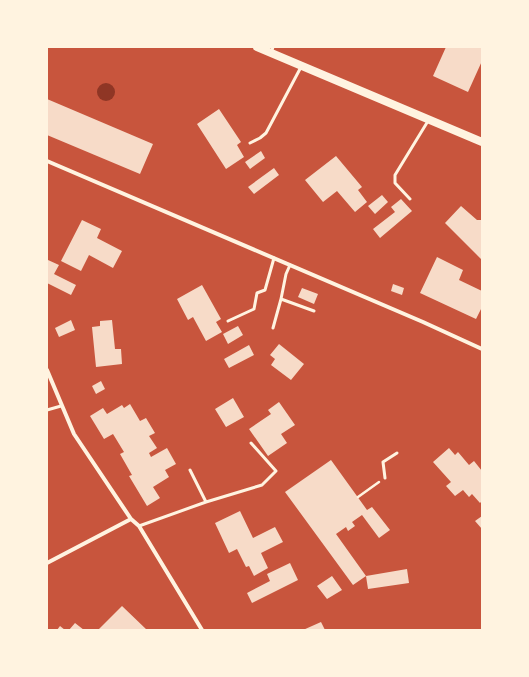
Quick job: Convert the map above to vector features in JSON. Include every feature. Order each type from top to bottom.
[{"type":"main road","points":[[257,47],[272,50],[301,66],[482,142]]},
{"type":"street","points":[[47,161],[423,322],[482,349]]},
{"type":"street","points":[[47,370],[74,434],[131,519],[139,526],[202,630]]},
{"type":"street","points":[[47,563],[131,519]]},
{"type":"lane","points":[[250,143],[266,133],[301,66]]},
{"type":"lane","points":[[410,199],[395,183],[395,175],[429,119]]},
{"type":"lane","points":[[228,321],[254,309],[257,293],[265,290],[274,258]]},
{"type":"lane","points":[[273,328],[286,274],[290,265]]},
{"type":"lane","points":[[281,299],[314,311]]},
{"type":"lane","points":[[47,410],[61,406]]},
{"type":"lane","points":[[139,526],[262,484],[276,472],[250,443]]},
{"type":"lane","points":[[385,478],[383,462],[397,453]]},
{"type":"lane","points":[[190,470],[206,502]]},
{"type":"path","points":[[358,497],[385,478]]},
{"type":"shaded area","points":[[106,83],[112,86],[115,92],[112,98],[106,101],[100,98],[97,92],[100,86]]},
{"type":"building","points":[[446,47],[482,47],[482,61],[468,92],[433,76]]},
{"type":"building","points":[[47,99],[153,144],[140,174],[47,135]]},
{"type":"building","points":[[219,109],[241,142],[237,145],[244,157],[226,169],[197,124]]},
{"type":"building","points":[[261,151],[265,158],[250,169],[245,162]]},
{"type":"building","points":[[336,156],[362,187],[358,190],[367,202],[355,212],[337,191],[323,202],[305,180]]},
{"type":"building","points":[[274,168],[279,175],[254,194],[248,187]]},
{"type":"building","points":[[382,195],[388,202],[375,214],[368,206]]},
{"type":"building","points":[[401,199],[412,211],[380,238],[373,229],[395,212],[391,207]]},
{"type":"building","points":[[461,206],[477,220],[482,220],[482,260],[445,223]]},
{"type":"building","points":[[82,220],[101,229],[97,238],[122,251],[113,268],[89,255],[81,271],[61,261]]},
{"type":"building","points":[[437,257],[463,270],[459,280],[482,291],[482,307],[476,319],[420,293]]},
{"type":"building","points":[[48,260],[59,265],[54,274],[76,285],[71,295],[47,283]]},
{"type":"building","points":[[393,284],[404,288],[402,295],[391,291]]},
{"type":"building","points":[[202,285],[221,319],[216,322],[222,332],[206,341],[193,317],[188,320],[177,299]]},
{"type":"building","points":[[302,288],[318,294],[314,304],[298,297]]},
{"type":"building","points":[[71,320],[75,330],[59,337],[55,328]]},
{"type":"building","points":[[112,320],[115,349],[121,349],[122,364],[96,367],[92,327],[100,326],[100,321]]},
{"type":"building","points":[[238,326],[243,335],[228,344],[223,334]]},
{"type":"building","points":[[279,344],[304,364],[291,380],[271,365],[275,359],[270,355]]},
{"type":"building","points":[[249,345],[254,355],[229,368],[224,359]]},
{"type":"building","points":[[101,381],[105,389],[96,394],[92,386]]},
{"type":"building","points":[[233,398],[244,417],[226,427],[215,409]]},
{"type":"building","points":[[279,402],[295,425],[281,434],[287,443],[268,456],[249,429],[271,414],[268,410]]},
{"type":"building","points":[[130,404],[140,421],[146,418],[155,433],[149,436],[157,448],[149,453],[151,457],[167,448],[176,464],[165,470],[169,477],[153,487],[160,498],[147,506],[129,476],[132,475],[120,454],[124,452],[113,434],[104,439],[90,416],[103,408],[107,414],[122,405],[124,408]]},
{"type":"building","points":[[449,448],[455,455],[458,452],[469,465],[474,461],[482,471],[482,501],[480,503],[472,494],[469,497],[463,490],[455,496],[446,486],[451,482],[433,462]]},
{"type":"building","points":[[331,460],[367,510],[372,507],[390,530],[379,538],[362,515],[352,522],[355,526],[348,531],[346,527],[336,534],[366,576],[353,585],[285,492]]},
{"type":"building","points":[[240,511],[253,538],[275,527],[283,542],[261,553],[268,568],[254,576],[249,566],[246,567],[237,549],[229,553],[215,523]]},
{"type":"building","points":[[482,516],[482,529],[475,521]]},
{"type":"building","points":[[290,563],[298,580],[252,603],[247,593],[270,581],[267,574]]},
{"type":"building","points":[[407,569],[409,583],[368,589],[366,576]]},
{"type":"building","points":[[332,576],[342,590],[327,599],[317,586]]},
{"type":"building","points":[[122,606],[147,630],[98,630]]},
{"type":"building","points":[[321,622],[325,630],[303,630]]},
{"type":"building","points":[[75,623],[84,630],[69,630]]},
{"type":"building","points":[[60,626],[65,630],[57,630]]}]
